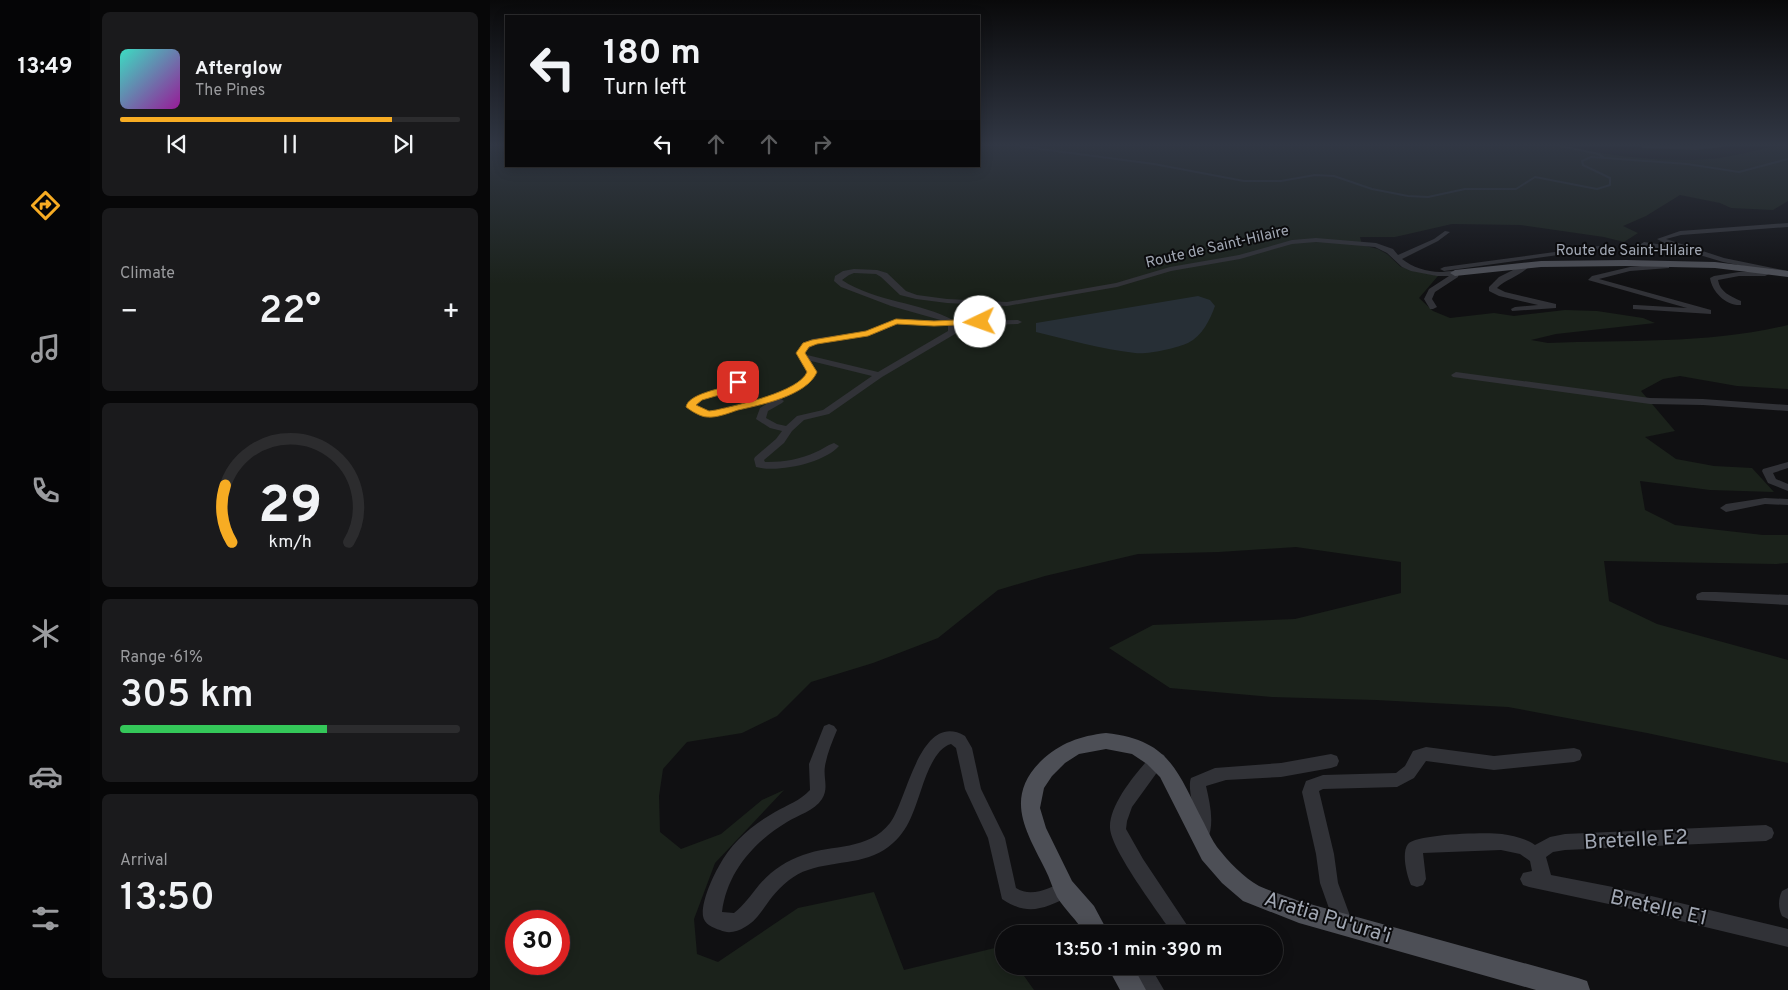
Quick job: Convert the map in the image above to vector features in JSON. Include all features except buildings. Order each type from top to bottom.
[{"type":"main road","name":"Route de Saint-Hilaire","points":[[1455,273],[1526,265],[1567,263],[1682,263],[1735,267],[1785,274]]},
{"type":"main road","points":[[1092,925],[1082,908],[1064,889],[1033,820],[1030,807],[1037,780],[1056,758],[1080,744],[1094,740],[1125,743],[1158,760]]},
{"type":"main road","name":"Aratia Pu'ura'i","points":[[1158,760],[1177,790],[1209,853],[1251,894],[1299,912],[1578,990]]},
{"type":"street","points":[[1725,260],[1660,239],[1680,233],[1788,225]]},
{"type":"street","points":[[1398,258],[1436,240],[1447,232]]},
{"type":"street","name":"Route de Saint-Hilaire","points":[[952,322],[856,291],[838,281],[840,275],[854,271],[876,272],[887,278],[903,293],[916,297],[982,304],[1031,301],[1117,285],[1170,269],[1231,260],[1301,241],[1333,241],[1376,245],[1390,250],[1405,265],[1414,269],[1430,273],[1455,273]]},
{"type":"street","points":[[1640,254],[1640,246],[1648,244],[1785,274]]},
{"type":"street","points":[[1430,273],[1440,269],[1599,248]]},
{"type":"street","points":[[1636,307],[1708,312],[1592,280],[1630,269],[1682,263]]},
{"type":"street","points":[[1514,309],[1553,306],[1502,294],[1492,289],[1502,278],[1526,265]]},
{"type":"street","points":[[1433,307],[1428,302],[1428,297],[1441,284],[1455,276],[1455,273]]},
{"type":"street","points":[[1738,303],[1717,291],[1714,278],[1739,274],[1785,274]]},
{"type":"street","points":[[788,429],[766,422],[762,419],[761,414],[763,410],[810,378],[812,372],[800,353],[802,349],[815,341],[868,333],[896,321],[1018,322]]},
{"type":"street","points":[[834,446],[823,453],[795,463],[760,465],[759,459],[780,441],[788,429],[801,418],[826,412],[879,375],[952,332],[952,322]]},
{"type":"street","points":[[804,357],[879,375]]},
{"type":"street","points":[[1456,376],[1650,401],[1703,402],[1788,408]]},
{"type":"street","points":[[744,378],[738,382],[736,387],[699,398],[691,404],[691,407],[708,414],[717,413],[776,397],[803,383]]},
{"type":"street","points":[[1788,465],[1767,472],[1772,481],[1788,488]]},
{"type":"street","points":[[1726,508],[1766,502],[1788,502]]},
{"type":"street","points":[[1702,597],[1788,600]]},
{"type":"street","points":[[829,730],[816,774],[819,784],[816,794],[805,804],[763,827],[742,846],[712,900],[712,916],[719,922],[729,924],[740,920],[751,911],[768,887],[782,874],[796,866],[815,859],[865,852],[882,842],[895,829],[904,816],[929,752],[936,742],[950,738],[957,738],[962,744],[969,780],[999,848],[1003,877],[1008,893],[1024,902],[1033,902],[1064,889]]},
{"type":"street","points":[[1344,924],[1329,883],[1324,846],[1310,792],[1312,786],[1322,782],[1397,780],[1407,776],[1419,756],[1426,754],[1494,763],[1574,755]]},
{"type":"street","points":[[1158,760],[1134,787],[1118,824],[1118,831],[1127,848],[1178,925]]},
{"type":"street","points":[[1200,837],[1204,822],[1204,812],[1197,784],[1203,778],[1236,773],[1280,770],[1331,761]]},
{"type":"street","name":"Bretelle E2","points":[[1537,856],[1541,850],[1550,844],[1565,842],[1766,833]]},
{"type":"street","points":[[1417,879],[1413,851],[1419,846],[1457,842],[1501,842],[1524,846],[1537,856]]},
{"type":"street","name":"Bretelle E1","points":[[1537,856],[1537,881],[1618,897],[1788,938]]},
{"type":"street","points":[[1788,897],[1788,910]]},
{"type":"street","points":[[1132,975],[1154,990]]},
{"type":"shaded area","points":[[490,192],[1788,192],[1788,201],[1773,210],[1731,208],[1720,203],[1680,195],[1646,216],[1623,226],[1638,233],[1624,242],[1604,237],[1520,225],[1452,224],[1395,237],[1360,237],[1362,245],[1378,249],[1387,254],[1401,267],[1438,276],[1419,298],[1433,311],[1450,318],[1494,313],[1514,316],[1565,310],[1597,311],[1643,318],[1655,323],[1556,334],[1531,340],[1548,343],[1669,340],[1729,335],[1788,325],[1788,389],[1737,386],[1680,376],[1663,379],[1641,391],[1675,431],[1645,437],[1676,459],[1714,466],[1752,468],[1774,492],[1710,490],[1640,481],[1645,510],[1675,525],[1763,535],[1788,535],[1788,563],[1604,561],[1609,601],[1657,624],[1788,660],[1788,763],[1647,733],[1508,707],[1272,697],[1170,688],[1109,648],[1153,625],[1295,619],[1401,593],[1401,562],[1296,547],[1219,552],[1138,554],[1045,576],[998,590],[938,638],[873,663],[811,682],[777,716],[742,733],[687,742],[663,769],[659,796],[660,832],[681,849],[721,834],[762,800],[784,790],[715,863],[694,919],[697,954],[718,962],[798,908],[874,892],[904,970],[995,948],[995,975],[1023,975],[1034,990],[490,990]]},
{"type":"shaded area","points":[[1198,296],[1210,300],[1215,306],[1205,327],[1188,343],[1162,351],[1140,353],[1123,351],[1036,332],[1036,323]]},
{"type":"waterway","points":[[1388,192],[1428,197],[1450,192]]},
{"type":"route","points":[[738,382],[736,387],[699,398],[691,404],[691,407],[708,414],[717,413],[767,400],[792,390],[810,378],[812,372],[800,353],[806,345],[815,341],[860,335],[896,321],[934,324],[980,322]]}]
